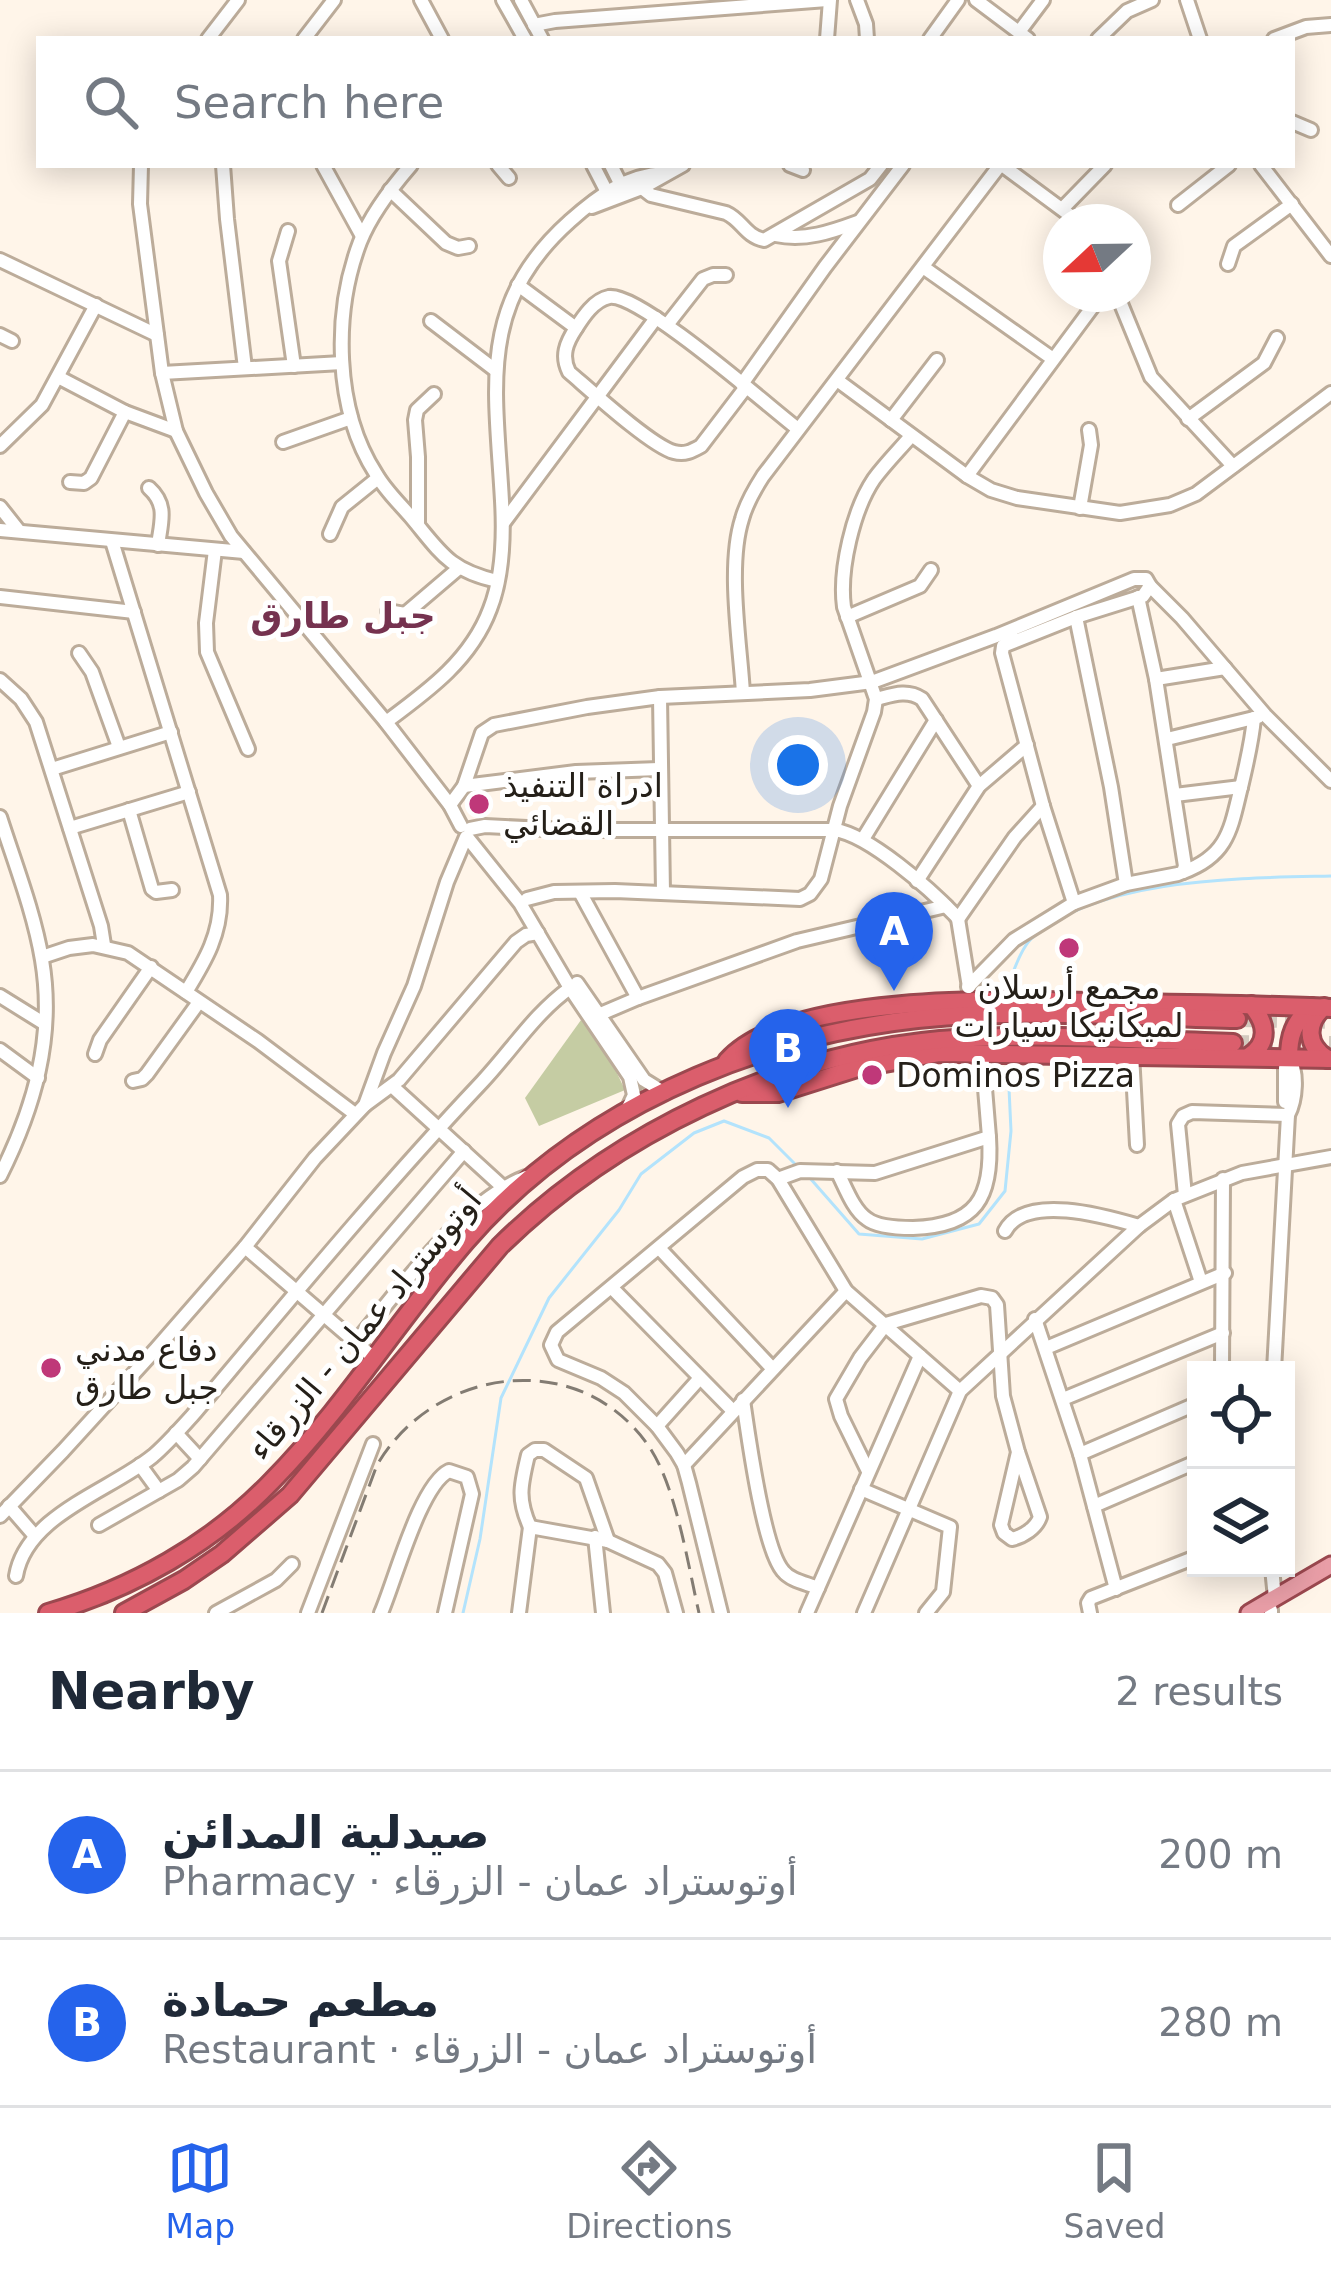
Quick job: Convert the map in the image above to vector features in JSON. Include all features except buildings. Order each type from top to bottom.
[{"type":"highway","name":"أوتوستراد عمان - الزرقاء","points":[[48,1613],[140,1576],[228,1521],[284,1468],[507,1191],[626,1112],[723,1066],[756,1038],[970,994],[1322,1007]]},
{"type":"highway","points":[[1258,1005],[1289,1048]]},
{"type":"highway","points":[[1248,1057],[1262,1045],[1264,1036],[1258,1005]]},
{"type":"highway","points":[[1289,1048],[1298,1021],[1322,1007]]},
{"type":"highway","points":[[1322,1007],[1312,1021],[1311,1039],[1320,1054],[1330,1059]]},
{"type":"highway","name":"أوتوستراد عمان - الزرقاء","points":[[848,1021],[974,1015],[1237,1019]]},
{"type":"highway","name":"أوتوستراد عمان - الزرقاء","points":[[855,1061],[896,1046],[979,1038],[1233,1043]]},
{"type":"highway","name":"أوتوستراد عمان - الزرقاء","points":[[124,1613],[203,1567],[274,1511],[528,1219],[614,1156],[736,1092],[772,1078],[855,1061],[940,1054],[1248,1057],[1289,1048],[1330,1059]]},
{"type":"main road","points":[[1271,1608],[1331,1565]]},
{"type":"main road","points":[[1249,1613],[1271,1608],[1331,1574]]},
{"type":"street","points":[[210,36],[238,0]]},
{"type":"street","points":[[307,36],[334,0]]},
{"type":"street","points":[[421,0],[440,36]]},
{"type":"street","points":[[503,0],[523,36]]},
{"type":"street","points":[[520,0],[540,36]]},
{"type":"street","points":[[602,0],[610,16]]},
{"type":"street","points":[[534,25],[717,4],[828,0],[827,36]]},
{"type":"street","points":[[857,0],[867,36]]},
{"type":"street","points":[[932,36],[958,0]]},
{"type":"street","points":[[976,0],[1015,34],[1042,0]]},
{"type":"street","points":[[1101,36],[1127,11],[1152,0]]},
{"type":"street","points":[[1187,0],[1199,36]]},
{"type":"street","points":[[1282,36],[1331,25]]},
{"type":"street","points":[[1295,123],[1311,130]]},
{"type":"street","points":[[141,168],[140,204],[162,373],[176,431],[215,510],[450,805],[465,833],[520,903],[570,988],[644,1080],[665,1093]]},
{"type":"street","points":[[224,168],[245,368]]},
{"type":"street","points":[[325,168],[362,236]]},
{"type":"street","points":[[408,168],[362,236],[346,294],[343,363],[351,418],[378,478],[443,556],[459,568],[497,581]]},
{"type":"street","points":[[501,168],[509,178]]},
{"type":"street","points":[[596,168],[616,192]]},
{"type":"street","points":[[612,168],[616,192]]},
{"type":"street","points":[[386,722],[439,681],[473,644],[491,608],[503,523],[494,369],[502,327],[518,285],[550,239],[580,212],[652,176],[651,195],[726,213],[752,237],[764,240],[870,179],[878,168]]},
{"type":"street","points":[[798,429],[744,386],[662,322],[625,298],[608,297],[594,304],[566,349],[565,365],[659,444],[673,452],[696,449],[706,440],[744,386],[860,222],[901,168]]},
{"type":"street","points":[[742,693],[738,532],[755,488],[999,168]]},
{"type":"street","points":[[1005,168],[1057,204]]},
{"type":"street","points":[[1067,204],[1102,168]]},
{"type":"street","points":[[1178,205],[1224,168]]},
{"type":"street","points":[[1263,168],[1329,248]]},
{"type":"street","points":[[390,190],[446,243],[469,246]]},
{"type":"street","points":[[1228,264],[1234,246],[1292,204]]},
{"type":"street","points":[[776,235],[820,235],[860,222]]},
{"type":"street","points":[[288,231],[279,261],[294,366]]},
{"type":"street","points":[[0,260],[157,334]]},
{"type":"street","points":[[923,267],[1053,359]]},
{"type":"street","points":[[503,523],[598,397],[662,322],[703,279],[726,275]]},
{"type":"street","points":[[518,285],[576,328]]},
{"type":"street","points":[[0,446],[42,405],[96,305]]},
{"type":"street","points":[[967,476],[1088,312]]},
{"type":"street","points":[[1124,312],[1151,377],[1233,466]]},
{"type":"street","points":[[430,321],[494,369]]},
{"type":"street","points":[[1189,419],[1264,363],[1276,338]]},
{"type":"street","points":[[891,420],[938,360]]},
{"type":"street","points":[[162,373],[343,363]]},
{"type":"street","points":[[58,377],[125,412],[176,431]]},
{"type":"street","points":[[837,380],[992,490],[1016,498],[1120,513],[1170,506],[1196,494],[1331,394]]},
{"type":"street","points":[[418,526],[415,420],[417,410],[434,394]]},
{"type":"street","points":[[70,482],[84,483],[91,478],[125,412]]},
{"type":"street","points":[[283,442],[351,418]]},
{"type":"street","points":[[1080,508],[1091,445],[1089,430]]},
{"type":"street","points":[[527,899],[554,892],[806,897],[821,879],[876,699],[847,617],[843,584],[860,506],[875,478],[911,436]]},
{"type":"street","points":[[329,534],[341,507],[378,478]]},
{"type":"street","points":[[149,488],[163,509],[158,544]]},
{"type":"street","points":[[0,506],[19,531]]},
{"type":"street","points":[[0,530],[244,552]]},
{"type":"street","points":[[112,542],[217,881],[220,909],[212,946],[186,992]]},
{"type":"street","points":[[215,550],[207,652],[248,749]]},
{"type":"street","points":[[388,611],[405,614],[459,568]]},
{"type":"street","points":[[847,617],[920,586],[931,570]]},
{"type":"street","points":[[450,805],[464,786],[478,740],[489,728],[660,697],[810,690],[872,682],[1134,579],[1146,579],[1226,668],[1259,717],[1331,781]]},
{"type":"street","points":[[1074,903],[1042,806],[1003,646],[1138,597],[1150,586]]},
{"type":"street","points":[[1138,597],[1167,739],[1183,872]]},
{"type":"street","points":[[0,598],[134,612]]},
{"type":"street","points":[[1076,617],[1126,884]]},
{"type":"street","points":[[80,653],[92,672],[118,747]]},
{"type":"street","points":[[1156,679],[1226,668]]},
{"type":"street","points":[[0,680],[31,713],[104,945]]},
{"type":"street","points":[[876,699],[902,693],[922,699],[979,786]]},
{"type":"street","points":[[660,697],[663,892]]},
{"type":"street","points":[[1167,739],[1259,717]]},
{"type":"street","points":[[970,994],[1013,940],[1048,917],[1126,884],[1183,872],[1205,862],[1226,842],[1259,717]]},
{"type":"street","points":[[863,839],[936,720]]},
{"type":"street","points":[[52,769],[171,732]]},
{"type":"street","points":[[916,881],[979,786],[1027,746]]},
{"type":"street","points":[[464,786],[576,772],[659,769]]},
{"type":"street","points":[[1175,795],[1240,787]]},
{"type":"street","points":[[70,828],[189,792]]},
{"type":"street","points":[[958,919],[1042,806]]},
{"type":"street","points":[[129,810],[152,889],[172,890]]},
{"type":"street","points":[[0,817],[42,957],[45,1024],[38,1078],[24,1126],[0,1176]]},
{"type":"street","points":[[465,833],[485,826],[835,830],[863,839],[958,919],[970,994]]},
{"type":"street","points":[[360,1109],[414,986],[465,833]]},
{"type":"street","points":[[465,833],[527,899],[596,1016],[630,1077],[634,1095],[626,1112]]},
{"type":"street","points":[[580,892],[638,998]]},
{"type":"street","points":[[596,1016],[797,940],[946,906]]},
{"type":"street","points":[[35,1536],[5,1511],[112,1399],[360,1109],[393,1087],[516,942],[538,933]]},
{"type":"street","points":[[42,957],[69,948],[104,945],[128,953],[360,1109]]},
{"type":"street","points":[[95,1054],[151,967]]},
{"type":"street","points":[[16,1576],[35,1536],[140,1465],[176,1433],[438,1126],[487,1077],[540,1012],[570,988]]},
{"type":"street","points":[[0,996],[45,1024]]},
{"type":"street","points":[[133,1082],[148,1074],[199,1002]]},
{"type":"street","points":[[1275,1361],[1289,1048]]},
{"type":"street","points":[[0,1050],[38,1078]]},
{"type":"street","points":[[838,1172],[868,1220],[907,1228],[949,1224],[972,1210],[988,1179],[982,1052]]},
{"type":"street","points":[[1132,1054],[1137,1145]]},
{"type":"street","points":[[355,1343],[480,1203],[507,1191],[393,1087]]},
{"type":"street","points":[[1201,1282],[1179,1197],[1178,1130],[1183,1116],[1192,1112],[1288,1115]]},
{"type":"street","points":[[778,1179],[800,1171],[880,1172],[989,1137]]},
{"type":"street","points":[[99,1525],[178,1480],[200,1459],[464,1151]]},
{"type":"street","points":[[864,1613],[960,1391],[1139,1226],[1179,1197],[1223,1179],[1331,1156]]},
{"type":"street","points":[[721,1613],[684,1465],[657,1426],[614,1386],[558,1360],[552,1350],[557,1332],[743,1177],[768,1169],[846,1291],[960,1391]]},
{"type":"street","points":[[1222,1361],[1223,1179]]},
{"type":"street","points":[[1005,1231],[1019,1216],[1047,1210],[1139,1226]]},
{"type":"street","points":[[244,1247],[374,1358]]},
{"type":"street","points":[[659,1248],[772,1368]]},
{"type":"street","points":[[1046,1348],[1225,1273]]},
{"type":"street","points":[[612,1288],[700,1378],[738,1406],[774,1552],[785,1574],[818,1588]]},
{"type":"street","points":[[684,1465],[846,1291]]},
{"type":"street","points":[[868,1471],[836,1400],[860,1358],[886,1324],[974,1297],[992,1298],[997,1305],[1003,1396],[1040,1516],[1034,1527],[1012,1539],[1001,1525],[1018,1452]]},
{"type":"street","points":[[1036,1319],[1080,1454],[1116,1588]]},
{"type":"street","points":[[1063,1399],[1223,1333]]},
{"type":"street","points":[[807,1613],[920,1356]]},
{"type":"street","points":[[657,1426],[700,1378]]},
{"type":"street","points":[[1080,1454],[1187,1408]]},
{"type":"street","points":[[176,1433],[200,1459]]},
{"type":"street","points":[[308,1613],[373,1444]]},
{"type":"street","points":[[519,1613],[530,1526],[521,1505],[522,1483],[528,1455],[535,1450],[544,1450],[581,1473],[593,1492],[602,1539],[603,1613]]},
{"type":"street","points":[[140,1465],[159,1491]]},
{"type":"street","points":[[1094,1506],[1187,1466]]},
{"type":"street","points":[[381,1613],[422,1507],[441,1475],[449,1472],[467,1477],[472,1494],[445,1613]]},
{"type":"street","points":[[861,1489],[951,1530],[943,1592],[926,1613]]},
{"type":"street","points":[[530,1526],[602,1539],[662,1568],[676,1613]]},
{"type":"street","points":[[1090,1613],[1091,1598],[1187,1560]]},
{"type":"street","points":[[216,1613],[276,1580],[292,1564]]},
{"type":"street","points":[[1271,1608],[1272,1577]]},
{"type":"green space","points":[[581,1020],[607,1052],[625,1090],[539,1126],[525,1098]]},
{"type":"waterway","points":[[1006,989],[1031,939],[1094,903],[1216,880],[1331,876]]},
{"type":"waterway","points":[[809,1177],[859,1234],[922,1239],[979,1224],[1005,1191],[1011,1131],[1008,1067]]},
{"type":"waterway","points":[[463,1613],[480,1539],[501,1398],[549,1298],[619,1210],[641,1174],[694,1133],[724,1121],[769,1138],[797,1166]]},
{"type":"tunnel","points":[[1237,1019],[1331,1021]]},
{"type":"tunnel","points":[[1233,1043],[1331,1044]]},
{"type":"railway","points":[[322,1613],[377,1465],[402,1432],[434,1406],[470,1389],[508,1381],[547,1382],[585,1393],[619,1414],[648,1445],[674,1503],[699,1613]]},
{"type":"place","name":"ادراة التنفيذ القضائي","points":[[479,804]]},
{"type":"place","name":"مجمع أرسلان لميكانيكا سيارات","points":[[1069,948]]},
{"type":"place","name":"صيدلية المدائن","points":[[894,991]]},
{"type":"place","name":"Dominos Pizza","points":[[872,1075]]},
{"type":"place","name":"مطعم حمادة","points":[[788,1108]]},
{"type":"place","name":"دفاع مدني جبل طارق","points":[[51,1368]]},
{"type":"district","name":"جبل طارق","points":[[343,615]]}]
